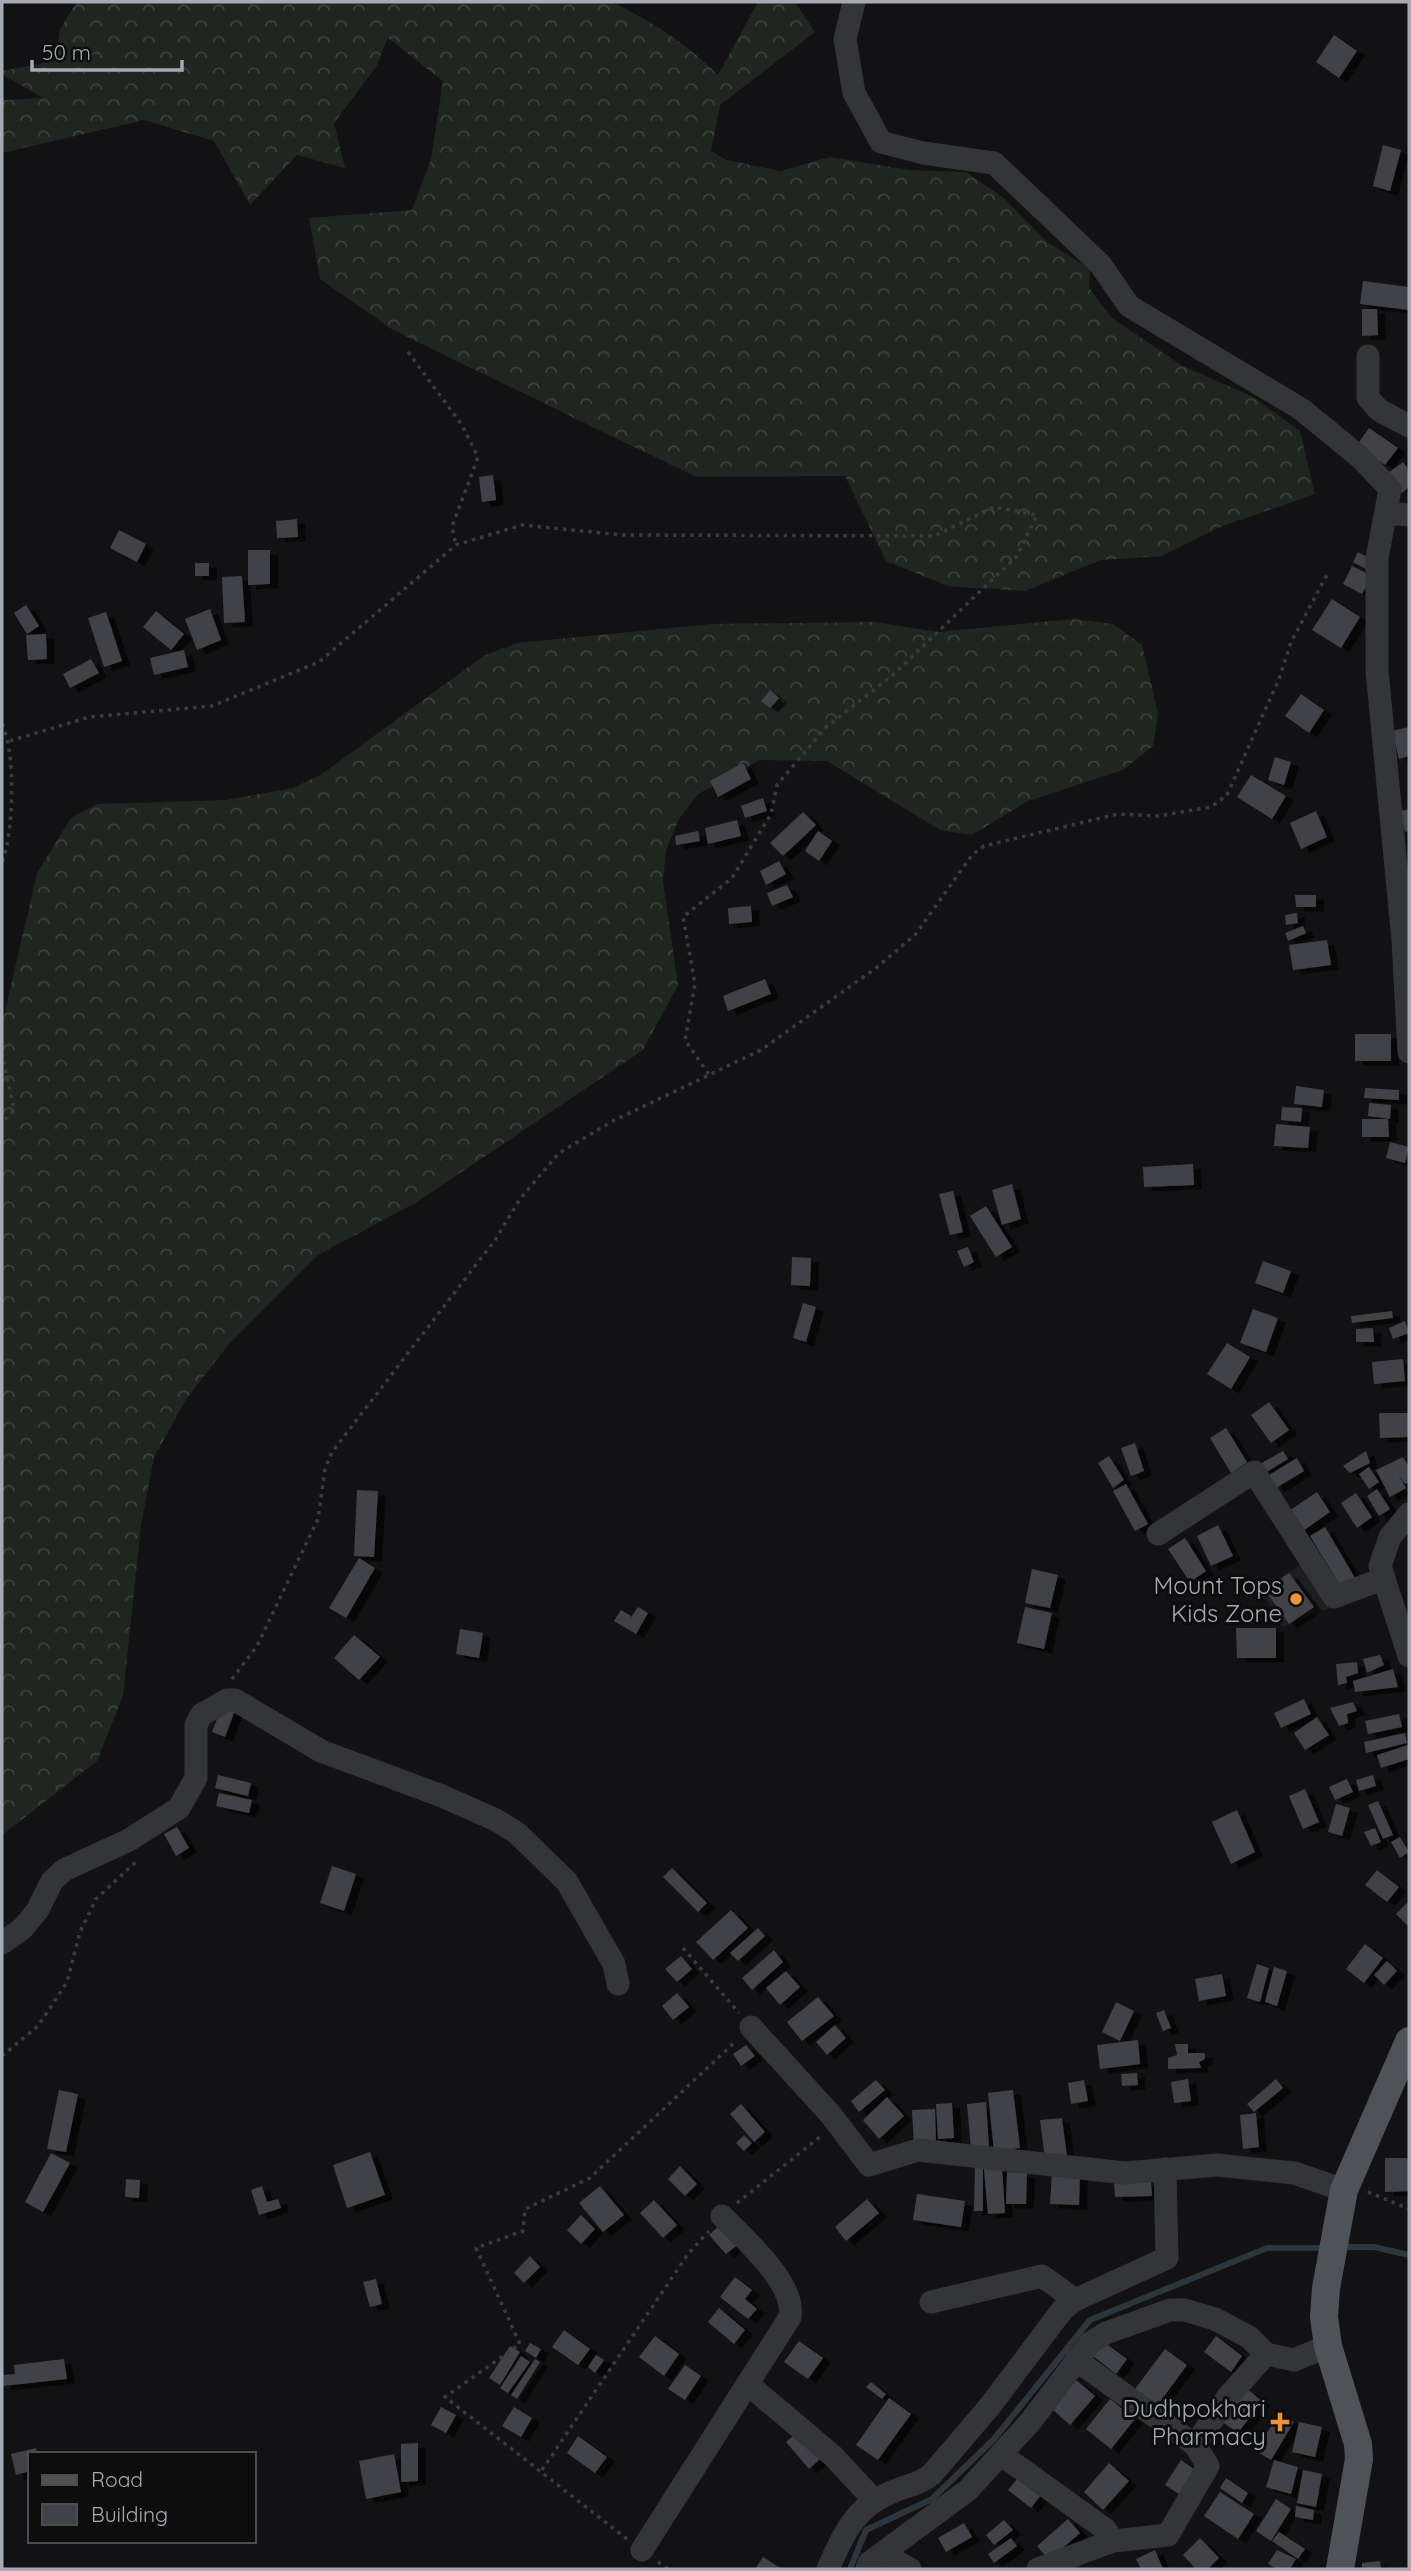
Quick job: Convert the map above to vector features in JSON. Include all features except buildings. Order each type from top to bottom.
[{"type":"main road","points":[[1340,2569],[1359,2459],[1358,2444],[1328,2346],[1324,2324],[1326,2288],[1345,2186],[1409,2041]]},
{"type":"street","points":[[854,2],[845,39],[854,93],[881,142],[923,153],[994,163],[1100,264],[1129,306],[1230,369],[1301,409],[1361,458],[1390,489],[1377,558],[1377,671],[1406,939],[1409,1052]]},
{"type":"street","points":[[1368,356],[1368,398],[1379,410],[1409,426]]},
{"type":"street","points":[[1386,513],[1409,515]]},
{"type":"street","points":[[1158,1534],[1254,1472],[1334,1597],[1383,1579]]},
{"type":"street","points":[[1409,1514],[1390,1537],[1380,1566],[1409,1656]]},
{"type":"street","points":[[2,1943],[22,1929],[37,1911],[52,1881],[64,1870],[129,1840],[179,1808],[196,1778],[197,1725],[206,1711],[235,1700],[321,1751],[442,1796],[511,1828],[567,1881],[614,1964],[618,1984]]},
{"type":"street","points":[[751,2027],[837,2123],[869,2165],[918,2150],[1125,2173],[1217,2165],[1294,2173],[1345,2186]]},
{"type":"street","points":[[828,2569],[856,2513],[874,2500],[921,2484],[932,2474],[990,2406],[1063,2309],[1075,2300],[1167,2258],[1165,2169]]},
{"type":"street","points":[[642,2550],[749,2385],[791,2310],[785,2288],[760,2256],[722,2216]]},
{"type":"street","points":[[931,2302],[1042,2276],[1075,2300]]},
{"type":"street","points":[[875,2561],[968,2490],[1002,2455],[1090,2343],[1106,2333],[1170,2310],[1185,2310],[1215,2319],[1249,2337],[1266,2354],[1294,2360],[1328,2346]]},
{"type":"street","points":[[1195,2445],[1227,2399],[1266,2354]]},
{"type":"street","points":[[1038,2569],[1113,2541],[1168,2535],[1208,2466],[1195,2445],[1076,2360]]},
{"type":"street","points":[[749,2385],[833,2456],[874,2500]]},
{"type":"street","points":[[1002,2455],[1105,2529],[1113,2541]]},
{"type":"street","points":[[875,2561],[911,2569]]},
{"type":"path","points":[[408,352],[461,425],[478,457],[452,527],[456,545]]},
{"type":"path","points":[[10,741],[89,717],[212,706],[319,662],[456,545],[522,525],[623,535],[934,536],[994,507],[1037,515],[1017,556],[895,673],[825,728],[777,785],[771,814],[732,878],[682,917],[695,984],[685,1040],[710,1076]]},
{"type":"path","points":[[206,1711],[257,1646],[318,1519],[325,1469],[332,1452],[495,1240],[520,1199],[558,1153],[613,1121],[761,1050],[886,960],[915,935],[972,855],[984,846],[1118,814],[1158,816],[1211,807],[1227,795],[1279,679],[1291,642],[1328,573]]},
{"type":"path","points":[[2,724],[10,741],[9,844],[2,863]]},
{"type":"path","points":[[2,1054],[14,1110],[2,1123]]},
{"type":"path","points":[[2,2056],[38,2026],[67,1982],[80,1932],[96,1899],[141,1857],[129,1840]]},
{"type":"path","points":[[668,2569],[542,2470],[444,2398],[520,2344],[476,2248],[523,2231],[525,2209],[590,2178],[751,2027],[683,1948]]},
{"type":"path","points":[[542,2470],[688,2254],[722,2216],[764,2178],[837,2123]]},
{"type":"path","points":[[1345,2186],[1409,2209]]},
{"type":"shaded area","name":"Mount Tops Kids Zone","points":[[1305,1562],[1333,1607],[1282,1627],[1261,1590]]},
{"type":"green space","points":[[77,2],[611,2],[668,34],[718,75],[758,2],[795,2],[815,32],[720,105],[711,151],[727,160],[780,171],[830,157],[910,170],[966,172],[1005,199],[1046,241],[1090,269],[1089,288],[1112,318],[1181,365],[1253,397],[1300,431],[1315,494],[1220,527],[1162,556],[1101,560],[1025,591],[948,586],[886,561],[845,476],[696,477],[393,330],[320,279],[309,218],[412,210],[431,159],[443,81],[388,38],[376,67],[334,123],[345,168],[297,155],[250,205],[214,141],[144,120],[2,153],[2,100],[43,98],[2,74],[2,71],[55,61],[60,29]]},
{"type":"green space","points":[[1073,619],[1113,624],[1142,645],[1158,713],[1153,746],[1123,770],[1028,801],[972,835],[940,830],[827,761],[760,760],[698,794],[679,819],[666,850],[663,882],[678,985],[643,1050],[417,1202],[318,1255],[228,1345],[187,1398],[154,1457],[141,1525],[123,1696],[97,1761],[2,1835],[2,1024],[37,873],[71,818],[98,804],[226,800],[293,788],[322,774],[485,655],[517,643],[712,624],[875,622],[939,632]]},
{"type":"waterway","points":[[1339,2247],[1374,2247],[1409,2255]]},
{"type":"waterway","points":[[850,2569],[866,2530],[932,2499],[994,2439],[1090,2320],[1267,2248],[1325,2248]]},
{"type":"place","name":"Mount Tops Kids Zone","points":[[1296,1599]]},
{"type":"place","name":"Dudhpokhari Pharmacy","points":[[1280,2422]]}]
